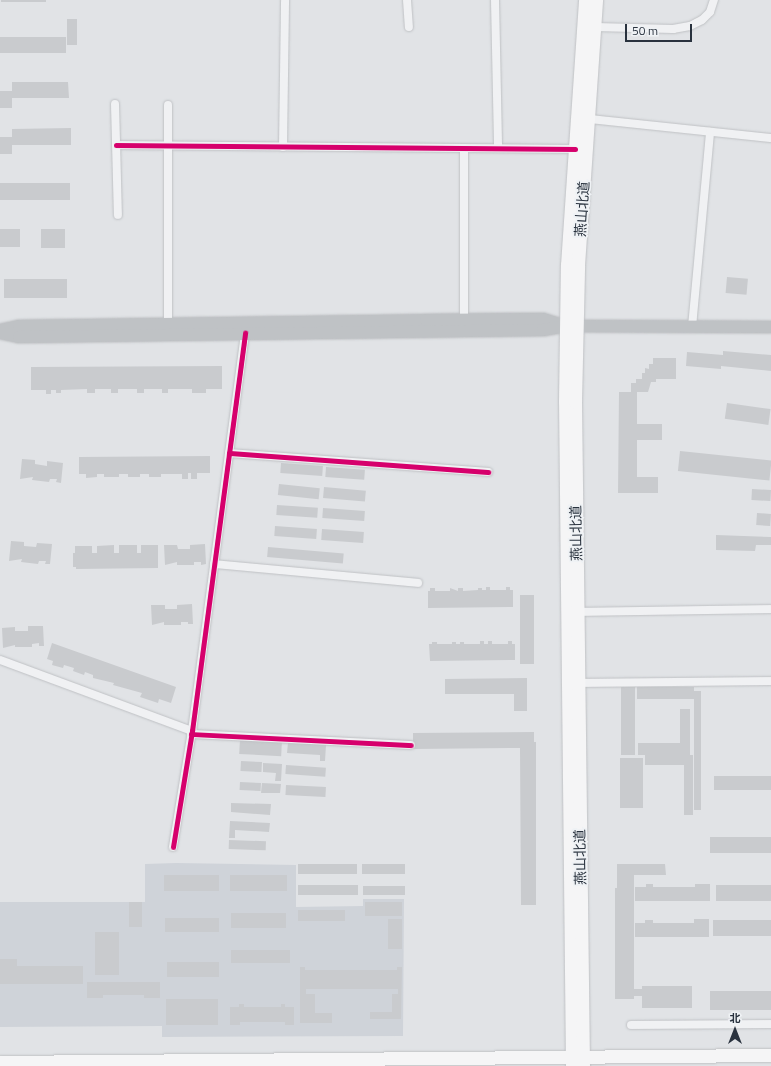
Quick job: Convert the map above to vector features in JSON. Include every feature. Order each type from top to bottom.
[{"type":"main road","name":"燕山北道","points":[[578,1061],[578,683],[575,402],[568,265],[585,0]]},
{"type":"main road","name":"燕山北道","points":[[578,1061],[565,433],[571,326],[578,266],[596,0]]},
{"type":"main road","points":[[0,332],[19,326],[464,319],[543,319],[571,326]]},
{"type":"main road","points":[[0,332],[19,337],[543,330],[571,326],[771,327]]},
{"type":"main road","points":[[0,1062],[578,1061],[771,1054]]},
{"type":"street","points":[[283,147],[285,0]]},
{"type":"street","points":[[407,0],[409,27]]},
{"type":"street","points":[[495,0],[498,148]]},
{"type":"street","points":[[595,27],[673,29],[690,26],[702,20],[710,12],[714,0]]},
{"type":"street","points":[[115,104],[118,215]]},
{"type":"street","points":[[168,105],[168,324]]},
{"type":"street","points":[[589,119],[771,138]]},
{"type":"street","points":[[692,327],[710,132]]},
{"type":"street","points":[[116,145],[575,149]]},
{"type":"street","points":[[464,148],[464,319]]},
{"type":"street","points":[[173,847],[191,733],[244,333]]},
{"type":"street","points":[[229,453],[488,472]]},
{"type":"street","points":[[214,564],[418,583]]},
{"type":"street","points":[[577,612],[771,609]]},
{"type":"street","points":[[0,660],[191,733],[411,745]]},
{"type":"street","points":[[578,683],[771,681]]},
{"type":"street","points":[[631,1025],[771,1024]]},
{"type":"shaded area","points":[[176,863],[296,865],[296,907],[363,906],[363,899],[404,899],[403,1036],[162,1037],[162,1026],[0,1027],[0,902],[145,902],[145,864]]},
{"type":"building","points":[[1,0],[46,0],[46,2],[1,2]]},
{"type":"building","points":[[67,19],[77,19],[77,45],[67,45]]},
{"type":"building","points":[[0,37],[66,37],[66,53],[0,53]]},
{"type":"building","points":[[12,82],[68,82],[69,98],[12,98],[12,108],[0,108],[0,91],[12,91]]},
{"type":"building","points":[[71,128],[71,145],[12,145],[12,154],[0,154],[0,137],[12,137],[12,129]]},
{"type":"building","points":[[0,183],[70,183],[70,200],[0,200]]},
{"type":"building","points":[[0,229],[20,229],[20,247],[0,247]]},
{"type":"building","points":[[41,229],[65,229],[65,248],[41,248]]},
{"type":"building","points":[[727,277],[748,279],[747,295],[726,293]]},
{"type":"building","points":[[4,279],[67,279],[67,298],[4,298]]},
{"type":"building","points":[[723,351],[771,355],[771,371],[721,366],[721,369],[686,366],[687,352],[723,355]]},
{"type":"building","points":[[653,358],[676,358],[676,379],[656,379],[656,382],[651,382],[648,392],[637,392],[637,424],[662,424],[662,440],[637,440],[637,477],[658,477],[658,493],[618,493],[619,392],[631,392],[631,383],[636,383],[636,379],[642,379],[642,373],[645,373],[645,368],[649,369],[649,364],[653,364]]},
{"type":"building","points":[[222,366],[222,389],[206,389],[206,393],[192,393],[192,389],[168,389],[168,393],[162,393],[162,389],[144,389],[144,393],[137,393],[137,389],[118,389],[118,393],[111,393],[111,389],[95,389],[95,393],[87,393],[87,389],[61,390],[61,393],[56,393],[56,390],[51,390],[51,394],[46,394],[46,390],[31,390],[31,367]]},
{"type":"building","points":[[727,403],[771,409],[768,425],[725,419]]},
{"type":"building","points":[[680,451],[771,461],[769,481],[678,471]]},
{"type":"building","points":[[210,456],[210,473],[197,473],[197,479],[191,479],[191,473],[188,473],[188,479],[182,479],[182,474],[161,474],[161,477],[149,477],[149,474],[140,474],[140,477],[128,477],[128,474],[119,474],[119,477],[104,477],[104,474],[97,474],[97,477],[86,478],[86,474],[79,474],[79,457]]},
{"type":"building","points":[[22,459],[35,460],[35,464],[47,466],[47,461],[63,463],[61,483],[56,482],[57,479],[50,479],[49,482],[32,480],[33,477],[20,479]]},
{"type":"building","points":[[281,463],[323,466],[322,476],[280,473]]},
{"type":"building","points":[[326,467],[365,470],[364,480],[325,477]]},
{"type":"building","points":[[279,484],[320,488],[319,499],[278,495]]},
{"type":"building","points":[[324,487],[366,491],[365,502],[323,498]]},
{"type":"building","points":[[752,489],[771,490],[770,501],[751,500]]},
{"type":"building","points":[[277,505],[318,508],[317,518],[276,515]]},
{"type":"building","points":[[323,508],[365,511],[364,521],[322,518]]},
{"type":"building","points":[[757,513],[771,514],[770,526],[756,525]]},
{"type":"building","points":[[275,526],[317,529],[316,539],[274,536]]},
{"type":"building","points":[[322,529],[364,532],[363,543],[321,540]]},
{"type":"building","points":[[716,535],[771,537],[771,545],[756,545],[755,551],[716,550]]},
{"type":"building","points":[[11,541],[24,542],[24,546],[36,547],[37,543],[52,544],[50,564],[45,564],[46,561],[39,561],[38,564],[21,562],[22,559],[9,561]]},
{"type":"building","points":[[205,544],[206,564],[201,565],[201,562],[194,562],[194,565],[177,565],[177,562],[165,565],[164,545],[177,545],[178,549],[190,549],[190,545]]},
{"type":"building","points":[[114,545],[114,553],[119,553],[119,545],[137,545],[137,553],[141,553],[141,545],[158,545],[158,568],[76,569],[76,567],[73,567],[73,553],[75,553],[75,546],[92,546],[92,553],[97,553],[97,546]]},
{"type":"building","points":[[268,547],[344,554],[343,564],[267,557]]},
{"type":"building","points":[[486,587],[490,587],[490,590],[506,590],[506,587],[510,587],[510,590],[513,590],[513,607],[428,608],[428,591],[430,591],[430,588],[435,588],[435,591],[450,591],[450,588],[458,591],[458,588],[463,588],[463,591],[478,590],[478,588],[486,590]]},
{"type":"building","points":[[520,595],[534,595],[534,664],[520,664]]},
{"type":"building","points":[[192,604],[193,624],[181,622],[181,625],[164,625],[164,622],[152,625],[151,605],[165,605],[165,609],[177,609],[177,605]]},
{"type":"building","points":[[28,626],[43,626],[44,646],[39,646],[39,643],[32,644],[32,647],[15,647],[15,645],[3,648],[2,628],[15,627],[15,631],[28,631]]},
{"type":"building","points":[[480,641],[484,641],[484,644],[488,644],[488,641],[492,641],[492,644],[508,644],[508,641],[512,641],[512,644],[515,644],[515,660],[430,661],[429,644],[432,644],[432,642],[437,642],[437,644],[452,644],[452,642],[456,642],[456,644],[460,644],[460,642],[464,642],[464,644],[480,644]]},
{"type":"building","points":[[52,643],[176,687],[171,703],[159,699],[158,703],[140,697],[142,693],[113,685],[114,683],[93,678],[93,675],[85,672],[84,675],[73,671],[74,668],[64,665],[63,668],[52,665],[53,661],[47,659]]},
{"type":"building","points":[[527,678],[527,711],[514,711],[514,694],[445,694],[445,679]]},
{"type":"building","points":[[621,687],[635,687],[635,755],[621,755]]},
{"type":"building","points":[[637,687],[694,687],[694,691],[701,691],[701,810],[694,810],[694,699],[637,699]]},
{"type":"building","points":[[680,709],[690,709],[690,755],[693,755],[693,815],[684,815],[684,765],[645,765],[645,755],[638,755],[638,743],[680,743]]},
{"type":"building","points":[[534,732],[534,742],[536,742],[536,905],[521,905],[520,748],[413,749],[413,733]]},
{"type":"building","points":[[240,739],[282,741],[281,756],[239,754]]},
{"type":"building","points":[[288,743],[326,745],[325,761],[320,761],[320,755],[287,753]]},
{"type":"building","points":[[620,758],[643,758],[643,808],[620,808]]},
{"type":"building","points":[[241,761],[262,762],[261,772],[240,771]]},
{"type":"building","points":[[263,763],[282,764],[281,781],[275,781],[276,773],[263,772]]},
{"type":"building","points":[[286,765],[326,768],[325,777],[285,774]]},
{"type":"building","points":[[714,776],[771,776],[771,790],[714,790]]},
{"type":"building","points":[[240,782],[261,783],[261,791],[240,790]]},
{"type":"building","points":[[262,783],[281,784],[280,793],[261,793]]},
{"type":"building","points":[[286,785],[326,787],[325,797],[285,795]]},
{"type":"building","points":[[231,803],[271,804],[270,815],[231,812]]},
{"type":"building","points":[[230,821],[270,823],[269,832],[235,830],[235,838],[229,838]]},
{"type":"building","points":[[710,837],[771,837],[771,853],[710,853]]},
{"type":"building","points":[[229,840],[266,841],[266,850],[229,849]]},
{"type":"building","points":[[298,864],[357,864],[357,874],[298,874]]},
{"type":"building","points":[[362,864],[405,864],[405,874],[362,874]]},
{"type":"building","points":[[617,864],[665,864],[666,875],[634,875],[634,989],[642,989],[642,986],[692,986],[692,1008],[642,1008],[642,996],[634,996],[634,999],[615,999],[615,888],[617,888]]},
{"type":"building","points":[[164,875],[219,875],[219,891],[164,891]]},
{"type":"building","points":[[230,875],[287,875],[287,891],[230,891]]},
{"type":"building","points":[[646,884],[653,884],[653,887],[695,887],[695,884],[710,884],[710,901],[635,901],[635,887],[646,887]]},
{"type":"building","points":[[298,885],[358,885],[358,895],[298,895]]},
{"type":"building","points":[[716,885],[771,885],[771,901],[716,901]]},
{"type":"building","points":[[363,886],[405,886],[405,895],[363,895]]},
{"type":"building","points":[[129,902],[142,902],[142,927],[129,927]]},
{"type":"building","points":[[365,902],[402,902],[402,916],[365,916]]},
{"type":"building","points":[[298,910],[345,910],[345,921],[298,921]]},
{"type":"building","points":[[231,913],[286,913],[286,928],[231,928]]},
{"type":"building","points":[[165,918],[219,918],[219,932],[165,932]]},
{"type":"building","points":[[388,919],[402,919],[402,949],[388,949]]},
{"type":"building","points":[[694,919],[709,919],[709,937],[635,937],[635,923],[645,923],[645,920],[653,920],[653,923],[694,923]]},
{"type":"building","points":[[713,920],[771,920],[771,936],[713,936]]},
{"type":"building","points":[[95,932],[119,932],[119,975],[95,975]]},
{"type":"building","points":[[231,950],[290,950],[290,963],[231,963]]},
{"type":"building","points":[[0,959],[17,959],[17,966],[83,966],[83,984],[0,984]]},
{"type":"building","points":[[167,962],[219,962],[219,977],[167,977]]},
{"type":"building","points":[[300,967],[305,967],[305,970],[397,970],[397,967],[402,967],[401,1019],[370,1019],[370,1012],[392,1012],[392,994],[398,994],[398,989],[306,989],[306,994],[315,994],[315,1013],[332,1013],[332,1023],[300,1023]]},
{"type":"building","points":[[87,982],[160,982],[160,998],[144,998],[144,995],[103,995],[103,998],[87,998]]},
{"type":"building","points":[[710,991],[771,991],[771,1010],[710,1010]]},
{"type":"building","points":[[166,999],[218,999],[218,1025],[166,1025]]},
{"type":"building","points":[[239,1004],[244,1004],[244,1007],[281,1007],[281,1004],[285,1004],[285,1007],[294,1007],[294,1025],[285,1025],[285,1022],[240,1022],[240,1025],[230,1025],[230,1007],[239,1007]]},
{"type":"cycle path","points":[[116,145],[575,149]]},
{"type":"cycle path","points":[[173,847],[192,731],[245,333]]},
{"type":"cycle path","points":[[229,453],[488,472]]},
{"type":"cycle path","points":[[191,734],[411,745]]}]
